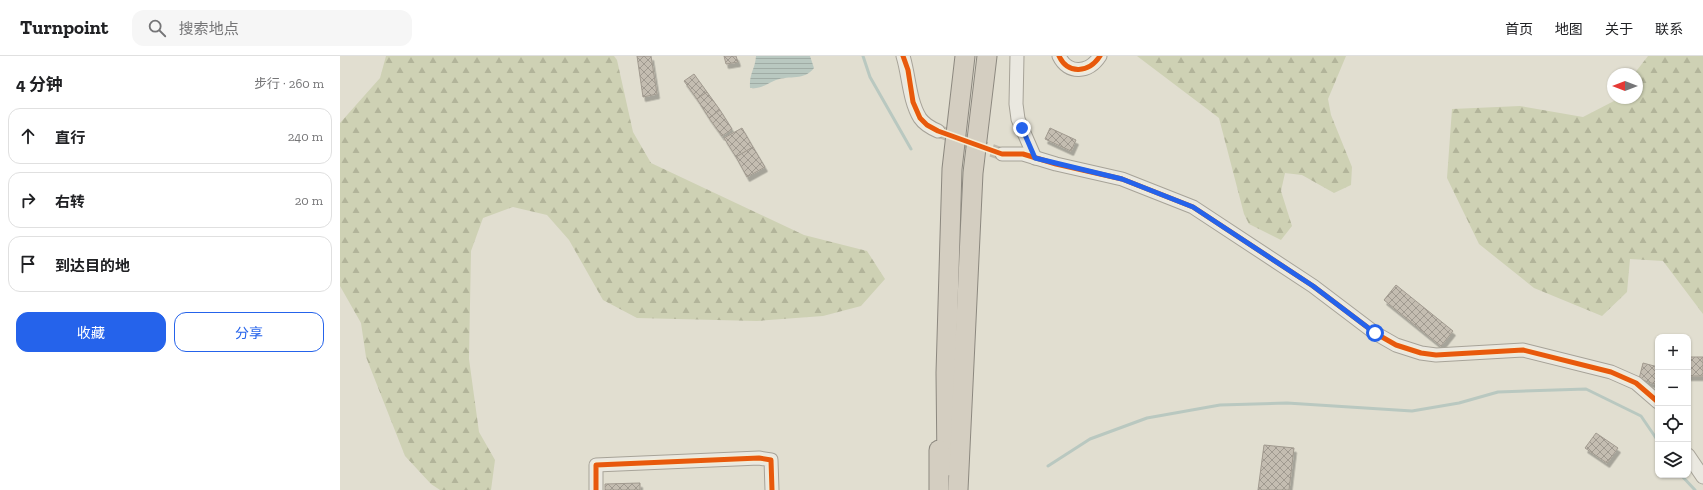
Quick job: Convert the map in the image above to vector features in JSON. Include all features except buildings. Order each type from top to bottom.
[{"type":"highway","points":[[958,490],[952,169],[965,56]]},
{"type":"highway","points":[[948,490],[955,373],[973,173],[987,56]]},
{"type":"highway","points":[[939,490],[940,429],[955,373]]},
{"type":"highway","points":[[955,373],[966,490]]},
{"type":"street","points":[[903,56],[908,70],[914,102],[920,118],[938,131]]},
{"type":"street","points":[[1017,56],[1016,104],[1018,119],[1035,158]]},
{"type":"street","points":[[1059,56],[1062,62],[1071,70],[1081,70],[1090,66],[1100,56]]},
{"type":"street","points":[[1002,154],[1023,154],[1122,179],[1193,207],[1313,286],[1375,333],[1396,345],[1421,353],[1436,355],[1523,350],[1611,372],[1636,384],[1655,400]]},
{"type":"street","points":[[596,490],[596,465],[759,458],[771,460],[772,490]]},
{"type":"street","points":[[1691,460],[1703,478]]},
{"type":"green space","points":[[386,56],[614,56],[617,60],[633,132],[651,163],[804,235],[867,251],[885,279],[861,306],[823,316],[757,321],[637,318],[603,300],[569,240],[547,215],[513,207],[483,218],[471,251],[469,359],[479,432],[495,460],[491,490],[440,490],[431,484],[405,456],[366,357],[361,323],[340,286],[340,123],[380,78]]},
{"type":"green space","points":[[1137,56],[1346,56],[1328,99],[1331,115],[1352,167],[1351,185],[1334,193],[1302,175],[1285,173],[1281,191],[1292,226],[1281,240],[1249,224],[1244,214],[1219,118]]},
{"type":"green space","points":[[1648,56],[1703,56],[1703,314],[1663,261],[1630,259],[1627,292],[1602,316],[1534,288],[1479,244],[1447,178],[1452,109],[1520,106],[1583,117],[1608,104],[1643,104],[1643,68],[1639,68]]},
{"type":"shaded area","points":[[756,56],[810,56],[814,68],[806,75],[776,80],[761,87],[750,88],[750,79]]},
{"type":"waterway","points":[[863,56],[870,77],[911,149]]},
{"type":"waterway","points":[[1048,466],[1090,439],[1147,418],[1220,405],[1287,403],[1412,411],[1459,403],[1498,392],[1586,389],[1641,416],[1655,437]]},
{"type":"waterway","points":[[1684,478],[1695,490]]},
{"type":"tunnel","points":[[938,131],[1002,154]]},
{"type":"cycle path","points":[[903,56],[908,70],[913,102],[920,118],[927,125],[938,131],[1002,154],[1023,154],[1056,164],[1122,179],[1193,207],[1313,286],[1375,333],[1396,345],[1421,353],[1436,355],[1523,350],[1611,372],[1636,383],[1655,399]]},
{"type":"cycle path","points":[[1059,56],[1068,66],[1079,70],[1090,66],[1100,56]]},
{"type":"cycle path","points":[[596,490],[596,465],[759,458],[771,460],[772,490]]},
{"type":"route","points":[[1022,128],[1035,158],[1122,179],[1193,207],[1313,286],[1375,333]]}]
